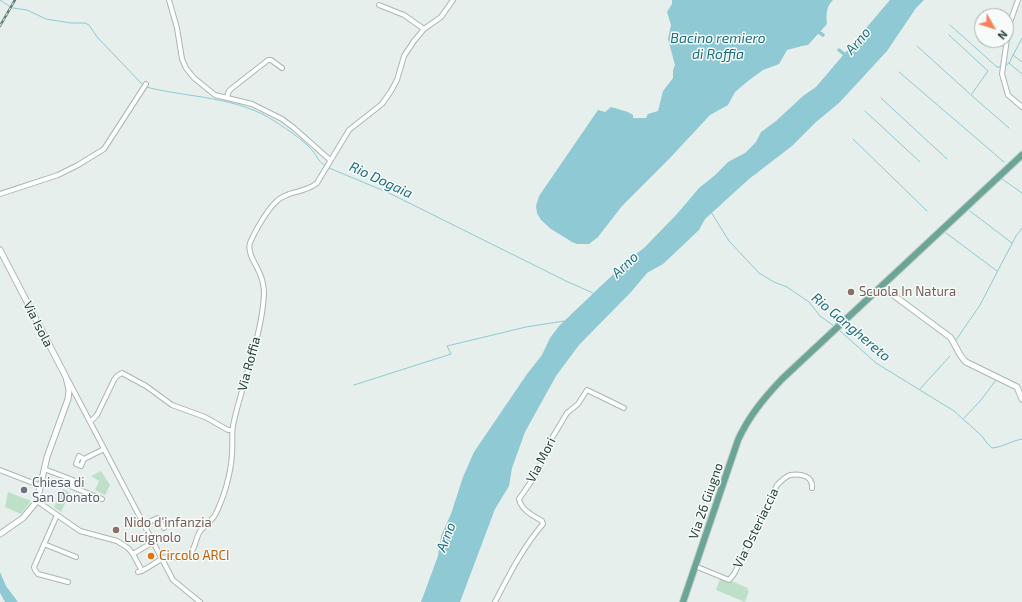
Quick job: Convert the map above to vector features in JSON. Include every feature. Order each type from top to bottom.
[{"type":"main road","name":"Via 26 Giugno","points":[[683,602],[738,440],[744,426],[764,397],[1022,155]]},
{"type":"street","points":[[169,0],[177,28],[182,59],[186,68],[194,78],[216,95],[260,107],[282,119],[294,128],[329,162]]},
{"type":"street","name":"Via Roffia","points":[[161,559],[174,556],[182,559],[186,558],[193,549],[200,532],[214,516],[226,486],[232,456],[232,430],[259,327],[264,295],[262,280],[250,253],[250,244],[267,214],[279,199],[312,188],[317,183],[350,130],[382,104],[391,91],[397,80],[404,56],[414,41],[424,29],[441,17],[453,0]]},
{"type":"street","points":[[1018,0],[1009,25],[1002,74],[1008,95],[1022,107]]},
{"type":"street","points":[[379,5],[404,15],[424,29]]},
{"type":"street","points":[[227,97],[228,91],[268,60],[271,60],[282,68]]},
{"type":"street","points":[[0,194],[58,174],[78,165],[104,149],[146,84]]},
{"type":"street","name":"Via Isola","points":[[0,251],[161,559],[173,580],[200,602]]},
{"type":"street","points":[[881,286],[950,337],[961,357],[966,362],[1014,385],[1020,390],[1022,399]]},
{"type":"street","points":[[90,422],[97,415],[114,380],[122,373],[146,386],[172,405],[198,414],[228,430],[232,430]]},
{"type":"street","points":[[0,534],[23,518],[37,501],[47,457],[68,397],[69,386],[66,377]]},
{"type":"street","name":"Via Mori","points":[[495,602],[516,562],[532,537],[543,524],[542,521],[529,513],[520,504],[518,499],[537,473],[549,443],[567,413],[578,404],[587,390],[624,408]]},
{"type":"street","points":[[68,397],[77,397]]},
{"type":"street","points":[[68,397],[79,403]]},
{"type":"street","points":[[84,458],[104,448]]},
{"type":"street","points":[[44,469],[73,480],[70,486],[102,499]]},
{"type":"street","points":[[0,470],[41,486]]},
{"type":"street","name":"Via Osteriaccia","points":[[695,566],[729,580],[734,574],[777,485],[790,475],[801,474],[810,479],[812,488]]},
{"type":"street","points":[[37,501],[84,532],[118,542],[128,548],[133,554],[140,572],[161,559]]},
{"type":"street","points":[[57,515],[34,566],[38,574],[68,582]]},
{"type":"street","points":[[144,524],[158,518],[164,528]]},
{"type":"street","points":[[133,554],[153,542]]},
{"type":"street","points":[[44,544],[76,557]]},
{"type":"green space","points":[[101,471],[110,485],[105,495],[95,490],[99,481],[91,476]]},
{"type":"green space","points":[[63,489],[70,493],[61,512],[54,507]]},
{"type":"green space","points":[[8,492],[31,501],[21,514],[5,507]]},
{"type":"green space","points":[[720,579],[730,583],[731,581],[748,588],[747,590],[749,591],[745,602],[716,590]]},
{"type":"water","name":"Bacino remiero di Roffia","points":[[672,0],[833,0],[828,8],[827,24],[808,45],[787,50],[779,64],[763,70],[735,92],[728,105],[710,115],[622,206],[598,237],[589,244],[577,244],[572,242],[551,229],[541,220],[537,213],[536,206],[539,196],[598,110],[605,112],[611,107],[628,112],[633,115],[633,118],[646,118],[648,114],[658,111],[663,91],[673,78],[673,70],[675,65],[668,39],[671,25],[667,12],[672,4]]},
{"type":"water","name":"Arno","points":[[890,0],[924,0],[916,8],[887,51],[839,103],[816,122],[792,146],[749,179],[705,219],[699,230],[663,264],[647,273],[631,292],[579,345],[556,376],[525,432],[512,468],[509,486],[495,509],[460,602],[421,602],[438,556],[441,536],[451,514],[463,477],[474,452],[527,374],[542,355],[550,338],[559,326],[632,257],[644,248],[677,214],[699,188],[728,162],[745,153],[756,142],[761,132],[776,121],[803,96],[816,87]]},
{"type":"water","points":[[0,572],[6,586],[18,602],[5,602],[0,593]]},
{"type":"waterway","name":"Rio Dogaia","points":[[0,0],[9,6]]},
{"type":"waterway","name":"Rio Dogaia","points":[[13,8],[27,10],[46,19],[71,23],[85,23],[89,25],[97,37],[142,84]]},
{"type":"waterway","points":[[950,25],[997,67],[1002,67]]},
{"type":"waterway","points":[[949,35],[988,71],[971,95],[1009,128]]},
{"type":"waterway","points":[[1005,66],[1009,63],[1022,38]]},
{"type":"waterway","points":[[917,46],[970,94]]},
{"type":"waterway","name":"Arno","points":[[839,50],[844,54]]},
{"type":"waterway","points":[[1013,55],[1022,62]]},
{"type":"waterway","points":[[1009,63],[1022,74]]},
{"type":"waterway","points":[[899,72],[1004,162]]},
{"type":"waterway","name":"Rio Dogaia","points":[[146,87],[229,102],[261,113],[299,138],[326,166]]},
{"type":"waterway","points":[[881,98],[947,159]]},
{"type":"waterway","points":[[865,111],[920,162]]},
{"type":"waterway","points":[[853,139],[927,211]]},
{"type":"waterway","name":"Rio Dogaia","points":[[329,168],[389,193],[593,293]]},
{"type":"waterway","points":[[1002,179],[1022,193]]},
{"type":"waterway","points":[[970,211],[1012,243]]},
{"type":"waterway","name":"Rio Ganghereto","points":[[711,212],[729,241],[759,273],[774,282],[787,287],[809,302],[820,316],[834,326]]},
{"type":"waterway","points":[[956,340],[980,305],[1016,236],[1022,228]]},
{"type":"waterway","points":[[946,233],[997,271]]},
{"type":"waterway","points":[[354,385],[451,354],[447,346],[526,327],[564,321]]},
{"type":"waterway","name":"Rio Ganghereto","points":[[838,329],[876,363],[954,411],[982,436],[992,448],[1022,439]]},
{"type":"waterway","points":[[920,389],[950,356]]},
{"type":"waterway","points":[[1000,376],[1013,382]]},
{"type":"waterway","points":[[964,418],[981,400],[996,380]]},
{"type":"railway","points":[[0,26],[15,0]]},
{"type":"place","name":"Scuola In Natura","points":[[851,292]]},
{"type":"place","name":"Chiesa di San Donato","points":[[24,490]]},
{"type":"place","name":"Nido d'infanzia Lucignolo","points":[[116,530]]},
{"type":"place","name":"Circolo ARCI","points":[[151,556]]}]
